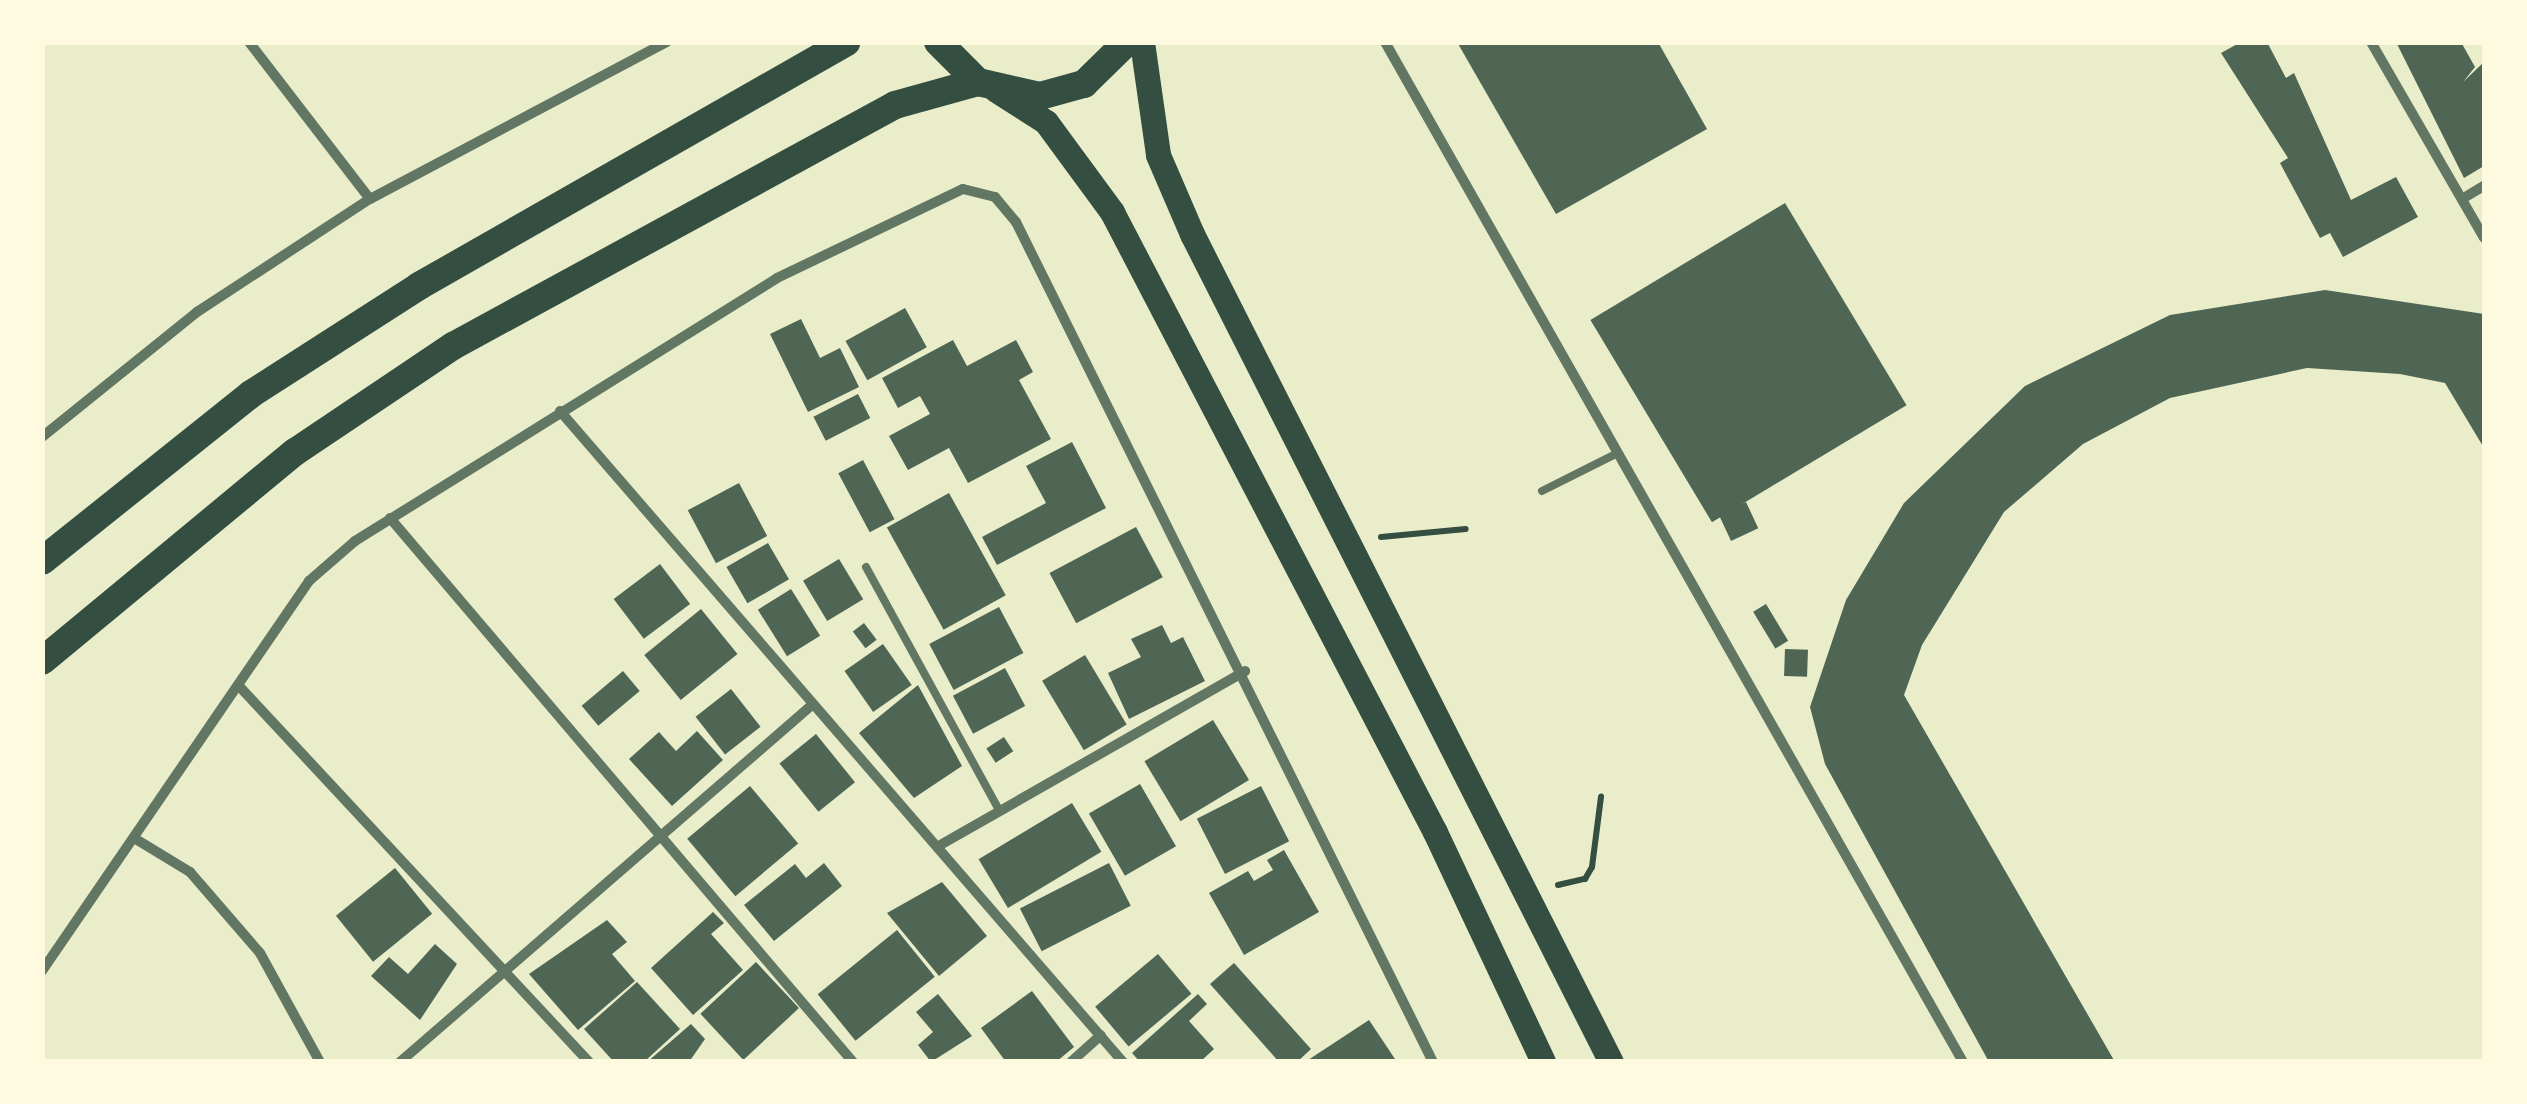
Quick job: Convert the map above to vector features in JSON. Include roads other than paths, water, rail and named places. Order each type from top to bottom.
[{"type":"highway","points":[[42,562],[251,394],[846,42]]},
{"type":"highway","points":[[938,42],[987,86]]},
{"type":"highway","points":[[42,661],[294,452],[452,346],[882,111],[987,86],[1040,96],[1084,84],[1127,42]]},
{"type":"main road","points":[[1142,42],[1158,155],[1192,234],[1611,1062]]},
{"type":"main road","points":[[987,86],[1046,122],[1112,212],[1435,832],[1543,1062]]},
{"type":"street","points":[[249,42],[370,199]]},
{"type":"street","points":[[42,437],[197,312],[370,199],[667,42]]},
{"type":"street","points":[[1385,42],[1963,1062]]},
{"type":"street","points":[[2371,42],[2484,238]]},
{"type":"street","points":[[2462,199],[2484,186]]},
{"type":"street","points":[[42,971],[309,581],[390,518],[777,278],[947,192],[994,197],[1016,222],[1245,671],[1433,1062]]},
{"type":"street","points":[[560,411],[812,704],[942,844],[1123,1062]]},
{"type":"street","points":[[390,518],[652,835],[853,1062]]},
{"type":"street","points":[[942,844],[1245,671]]},
{"type":"street","points":[[240,686],[508,966],[588,1062]]},
{"type":"street","points":[[400,1062],[652,835],[812,704]]},
{"type":"street","points":[[134,838],[190,872],[260,953],[320,1062]]},
{"type":"street","points":[[1071,1062],[1101,1035]]},
{"type":"lane","points":[[1542,492],[1618,453]]},
{"type":"lane","points":[[866,568],[999,810]]}]
